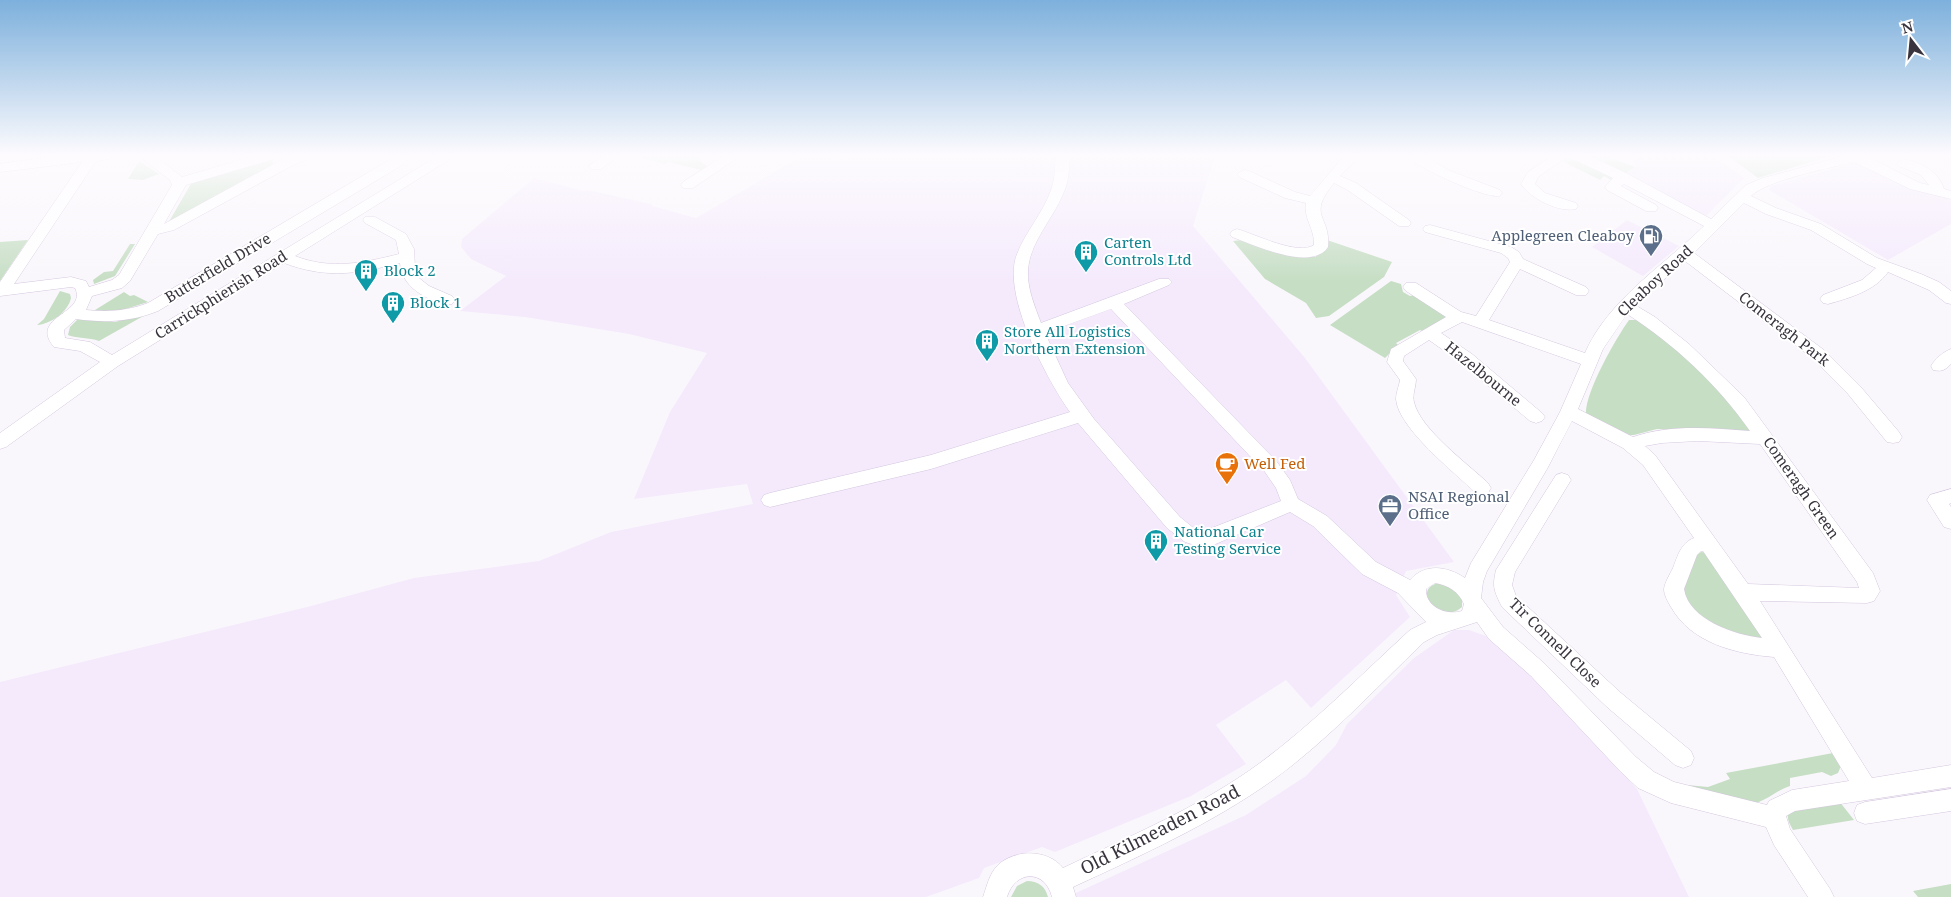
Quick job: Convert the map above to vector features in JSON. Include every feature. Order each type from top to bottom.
[{"type":"street","points":[[1,291],[68,198]]},
{"type":"street","points":[[85,293],[116,284],[125,278],[172,198]]},
{"type":"street","points":[[153,231],[170,227],[223,198]]},
{"type":"street","name":"Butterfield Drive","points":[[74,313],[107,319],[128,316],[153,307],[337,198]]},
{"type":"street","name":"Carrickphierish Road","points":[[0,442],[112,362],[379,198]]},
{"type":"street","points":[[1054,198],[1020,266],[1022,286],[1037,330],[1057,378],[1082,415],[1175,524],[1192,537],[1204,539],[1219,536],[1291,504]]},
{"type":"street","points":[[1301,198],[1314,201]]},
{"type":"street","points":[[1237,234],[1282,249],[1309,253],[1316,252],[1320,248],[1322,235],[1312,214],[1314,201],[1317,198]]},
{"type":"street","points":[[1365,198],[1404,223]]},
{"type":"street","points":[[1547,198],[1571,206]]},
{"type":"street","points":[[1631,198],[1651,208]]},
{"type":"street","points":[[1661,198],[1712,226]]},
{"type":"street","name":"Cleaboy Road","points":[[1473,600],[1473,582],[1480,565],[1527,491],[1568,412],[1590,361],[1606,331],[1625,306],[1685,253],[1739,198]]},
{"type":"street","points":[[1743,198],[1773,220],[1816,227],[1866,258],[1884,267],[1916,277],[1940,290],[1951,299]]},
{"type":"street","points":[[370,220],[403,238],[407,245],[408,272],[414,283],[447,300]]},
{"type":"street","points":[[1430,229],[1506,250],[1514,255],[1517,262],[1582,291]]},
{"type":"street","name":"Comeragh Park","points":[[1685,253],[1818,354],[1854,390],[1893,437]]},
{"type":"street","points":[[282,257],[312,268],[332,271],[352,270],[407,257]]},
{"type":"street","points":[[1480,322],[1517,262]]},
{"type":"street","points":[[1828,299],[1870,281],[1884,267]]},
{"type":"street","points":[[1,291],[71,282],[81,285],[85,293],[82,304],[74,313],[62,321],[54,334],[56,340],[65,345],[84,346],[112,362]]},
{"type":"street","points":[[1037,330],[1164,282]]},
{"type":"street","name":"Hazelbourne","points":[[1411,287],[1459,318],[1480,322],[1590,361]]},
{"type":"street","points":[[1114,302],[1270,467],[1284,485],[1291,504],[1320,521],[1363,564],[1404,587],[1434,617],[1476,625],[1496,633]]},
{"type":"street","name":"Comeragh Green","points":[[1625,306],[1661,330],[1705,368],[1738,401],[1868,583],[1870,590],[1867,595],[1858,596],[1742,592]]},
{"type":"street","name":"Hazelbourne","points":[[1459,318],[1399,351],[1395,357],[1396,364],[1408,379],[1404,397],[1405,404],[1436,446],[1482,488]]},
{"type":"street","name":"Hazelbourne","points":[[1430,333],[1466,358],[1536,416]]},
{"type":"street","points":[[1568,412],[1632,444],[1648,460],[1780,649],[1866,789]]},
{"type":"street","points":[[770,500],[931,462],[1082,415]]},
{"type":"street","points":[[1632,444],[1653,437],[1668,436],[1766,438]]},
{"type":"street","name":"Tir Connell Close","points":[[1562,480],[1506,570],[1502,585],[1505,595],[1516,608],[1595,682],[1682,758]]},
{"type":"street","points":[[1527,491],[1548,502]]},
{"type":"street","points":[[1944,498],[1937,504],[1951,522]]},
{"type":"street","points":[[1706,541],[1694,546],[1688,554],[1675,586],[1676,596],[1680,604],[1698,623],[1723,639],[1740,644],[1780,649]]},
{"type":"street","points":[[1383,576],[1400,580],[1461,573],[1480,565]]},
{"type":"street","points":[[1417,636],[1422,623],[1417,587],[1433,576],[1461,583],[1496,633],[1538,670],[1628,764],[1652,784],[1672,792],[1774,818]]},
{"type":"street","points":[[1455,622],[1471,615],[1473,600]]},
{"type":"street","name":"Old Kilmeaden Road","points":[[1062,889],[1205,810],[1266,772],[1331,719],[1417,636],[1432,628],[1455,622]]},
{"type":"street","points":[[1822,897],[1782,837],[1774,818],[1777,809],[1792,801],[1951,776]]},
{"type":"street","points":[[1865,813],[1951,800]]},
{"type":"street","points":[[995,897],[996,887],[1005,874],[1025,864],[1033,864],[1048,870],[1062,889]]},
{"type":"shaded area","points":[[511,198],[623,198],[651,204],[652,206],[696,218],[730,198],[1202,198],[1193,226],[1305,358],[1454,562],[1406,571],[1396,595],[1410,617],[1311,708],[1286,680],[1216,725],[1246,764],[1191,796],[1055,852],[1042,847],[984,868],[979,878],[926,897],[0,897],[0,682],[311,606],[414,578],[539,561],[611,532],[753,504],[747,484],[634,499],[670,412],[707,353],[629,334],[525,317],[460,311],[506,276],[471,259],[461,247],[462,239]]},
{"type":"shaded area","points":[[1672,198],[1724,198],[1706,216]]},
{"type":"shaded area","points":[[1782,198],[1945,198],[1951,201],[1951,224],[1888,260]]},
{"type":"shaded area","points":[[1627,220],[1679,246],[1643,276],[1592,247]]},
{"type":"shaded area","points":[[1454,630],[1469,630],[1486,636],[1523,665],[1637,789],[1689,897],[1067,897],[1246,815],[1306,776],[1336,745],[1347,724],[1414,658]]},
{"type":"green space","points":[[183,198],[216,198],[167,225]]},
{"type":"green space","points":[[1251,239],[1281,252],[1315,257],[1323,251],[1327,240],[1392,262],[1384,277],[1329,316],[1316,318],[1306,303],[1265,279],[1233,241]]},
{"type":"green space","points":[[28,240],[0,281],[0,242]]},
{"type":"green space","points":[[130,244],[135,244],[115,276],[94,284],[93,280],[104,272],[113,271]]},
{"type":"green space","points":[[1391,281],[1401,284],[1403,292],[1410,296],[1419,294],[1450,316],[1424,332],[1420,330],[1396,343],[1398,345],[1385,358],[1330,325]]},
{"type":"green space","points":[[60,291],[70,294],[71,298],[66,308],[53,320],[37,325],[44,319]]},
{"type":"green space","points":[[124,292],[148,302],[116,312],[95,310]]},
{"type":"green space","points":[[147,314],[99,341],[68,335],[70,327],[78,319],[115,322]]},
{"type":"green space","points":[[1629,320],[1638,320],[1651,326],[1729,397],[1752,430],[1746,433],[1657,429],[1634,435],[1624,435],[1586,415],[1595,380],[1609,352]]},
{"type":"green space","points":[[1701,552],[1709,553],[1768,640],[1720,632],[1693,613],[1682,590],[1696,555]]},
{"type":"green space","points":[[1438,583],[1450,585],[1462,598],[1462,607],[1455,611],[1447,612],[1432,605],[1427,593],[1430,587]]},
{"type":"green space","points":[[1833,753],[1841,766],[1838,773],[1831,776],[1822,772],[1790,778],[1790,786],[1756,803],[1687,785],[1708,787],[1730,779],[1726,773]]},
{"type":"green space","points":[[1839,801],[1854,820],[1793,830],[1789,823],[1789,811]]},
{"type":"green space","points":[[1027,881],[1040,885],[1048,897],[1011,897],[1017,886]]},
{"type":"green space","points":[[1951,884],[1951,897],[1918,897],[1913,891]]},
{"type":"place","name":"Applegreen Cleaboy","points":[[1651,257]]},
{"type":"place","name":"Carten Controls Ltd","points":[[1086,273]]},
{"type":"place","name":"Block 2","points":[[366,292]]},
{"type":"place","name":"Block 1","points":[[393,324]]},
{"type":"place","name":"Store All Logistics Northern Extension","points":[[987,362]]},
{"type":"place","name":"Well Fed","points":[[1227,485]]},
{"type":"place","name":"NSAI Regional Office","points":[[1390,527]]},
{"type":"place","name":"National Car Testing Service","points":[[1156,562]]}]
